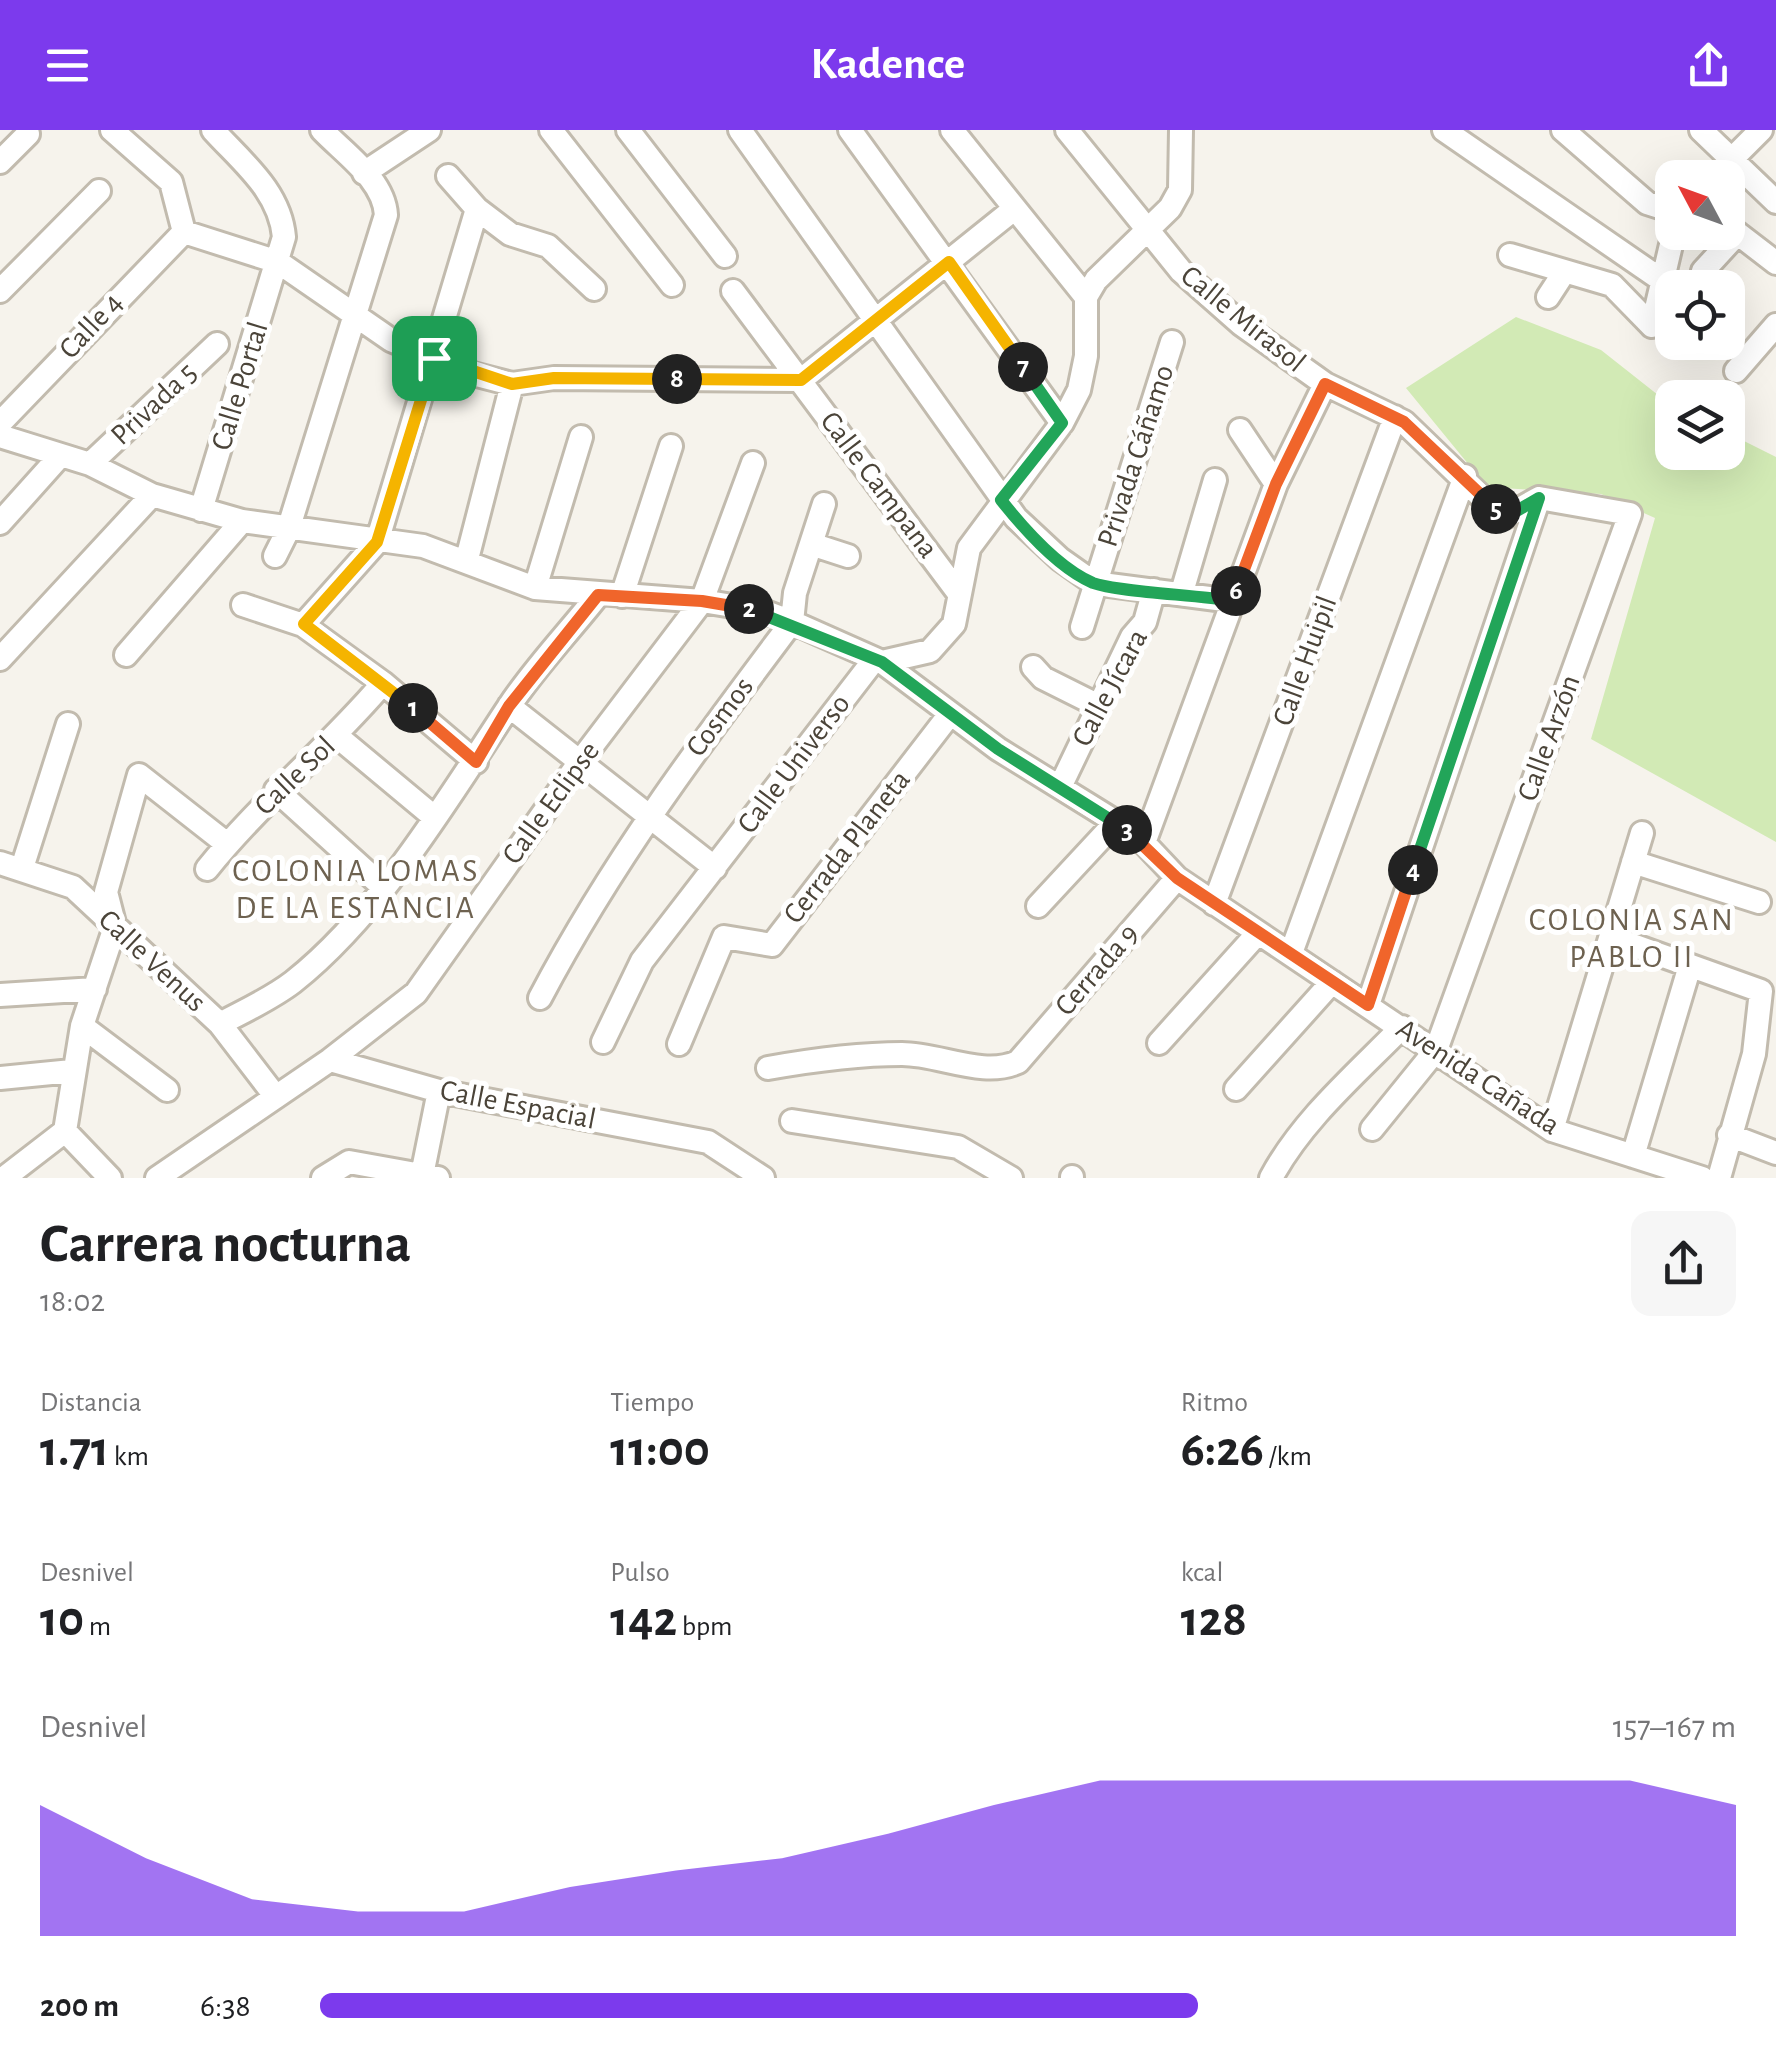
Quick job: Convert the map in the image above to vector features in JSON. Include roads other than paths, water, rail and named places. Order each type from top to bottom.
[{"type":"street","points":[[112,130],[172,182],[184,232],[278,262],[391,340],[512,384],[554,378],[801,380],[1014,210]]},
{"type":"street","name":"Calle Portal","points":[[201,510],[284,236],[277,206],[212,130]]},
{"type":"street","points":[[274,556],[288,530],[386,214],[385,199],[322,130]]},
{"type":"street","points":[[364,173],[428,130]]},
{"type":"street","points":[[551,130],[672,285]]},
{"type":"street","points":[[628,130],[724,256]]},
{"type":"street","points":[[740,130],[878,319],[1001,500],[1060,559],[1094,583],[1232,601]]},
{"type":"street","points":[[850,130],[1062,423]]},
{"type":"street","points":[[952,130],[1086,298]]},
{"type":"street","name":"Calle Mirasol","points":[[1067,130],[1181,271],[1241,324],[1325,384],[1395,418],[1466,476],[1492,507],[1508,516],[1539,498]]},
{"type":"street","points":[[878,661],[911,658],[944,639],[954,624],[969,548],[1062,423],[1079,390],[1086,356],[1086,298],[1096,280],[1148,232],[1180,190],[1181,130]]},
{"type":"street","points":[[1444,130],[1655,276]]},
{"type":"street","points":[[1563,130],[1646,204],[1655,206]]},
{"type":"street","points":[[1702,130],[1776,202]]},
{"type":"street","points":[[1732,159],[1761,130]]},
{"type":"street","points":[[0,162],[28,134]]},
{"type":"street","points":[[448,176],[477,209],[510,234],[548,246],[594,290]]},
{"type":"street","points":[[0,291],[100,191]]},
{"type":"street","points":[[304,624],[377,542],[477,209]]},
{"type":"street","name":"Calle 4","points":[[0,423],[184,232]]},
{"type":"street","points":[[1745,239],[1776,262]]},
{"type":"street","points":[[1510,255],[1562,274],[1612,285],[1652,326],[1655,314]]},
{"type":"street","points":[[1548,296],[1562,274]]},
{"type":"street","name":"Calle Campana","points":[[734,291],[958,591]]},
{"type":"street","points":[[1736,371],[1776,325]]},
{"type":"street","name":"Privada Cáñamo","points":[[1082,627],[1172,342]]},
{"type":"street","name":"Privada 5","points":[[90,464],[217,344]]},
{"type":"street","points":[[467,559],[512,384]]},
{"type":"street","points":[[1144,843],[1276,484],[1325,384]]},
{"type":"street","name":"Calle Huipil","points":[[1214,904],[1395,418]]},
{"type":"street","points":[[1240,430],[1276,484]]},
{"type":"street","name":"Avenida Cañada","points":[[0,436],[90,464],[152,495],[242,520],[288,530],[423,546],[467,559],[535,588],[702,601],[763,611],[792,622],[878,661],[998,749],[1116,822],[1144,843],[1177,878],[1214,904],[1552,1130],[1702,1178]]},
{"type":"street","points":[[535,588],[581,438]]},
{"type":"street","points":[[220,1024],[289,985],[312,966],[382,886],[476,762],[509,706],[610,596],[671,446]]},
{"type":"street","points":[[0,523],[60,456]]},
{"type":"street","name":"Calle Eclipse","points":[[157,1178],[330,1060],[416,993],[579,763],[702,601],[753,463]]},
{"type":"street","points":[[1291,953],[1466,476]]},
{"type":"street","points":[[1182,592],[1215,480]]},
{"type":"street","points":[[0,660],[152,495]]},
{"type":"street","points":[[1368,1005],[1539,498]]},
{"type":"street","name":"Calle Arzón","points":[[1436,1050],[1630,514],[1539,498]]},
{"type":"street","points":[[792,622],[810,544],[824,504]]},
{"type":"street","points":[[126,656],[242,520]]},
{"type":"street","points":[[810,544],[848,556]]},
{"type":"street","name":"Calle Jícara","points":[[1060,785],[1132,636],[1146,622],[1154,590]]},
{"type":"street","points":[[243,605],[304,624],[383,682],[476,762]]},
{"type":"street","name":"Cosmos","points":[[540,998],[582,916],[648,813],[792,622]]},
{"type":"street","name":"Calle Universo","points":[[603,1042],[642,960],[878,661]]},
{"type":"street","points":[[1033,667],[1043,678],[1099,706]]},
{"type":"street","name":"Calle Sol","points":[[207,869],[276,790],[338,736],[383,682]]},
{"type":"street","points":[[509,706],[715,868]]},
{"type":"street","name":"Cerrada Planeta","points":[[679,1044],[724,936],[772,944],[950,714]]},
{"type":"street","points":[[11,865],[68,724]]},
{"type":"street","points":[[338,736],[434,817]]},
{"type":"street","points":[[4,1178],[65,1131],[82,1026],[114,927],[106,892],[139,775],[227,844]]},
{"type":"street","points":[[276,790],[382,886]]},
{"type":"street","points":[[1038,906],[1116,822]]},
{"type":"street","points":[[1552,1130],[1642,833]]},
{"type":"street","points":[[1634,862],[1759,902]]},
{"type":"street","name":"Calle Venus","points":[[11,865],[73,887],[220,1024],[276,1097]]},
{"type":"street","name":"Cerrada 9","points":[[768,1068],[854,1055],[907,1054],[1001,1069],[1018,1062],[1177,878]]},
{"type":"street","points":[[1158,1043],[1258,933]]},
{"type":"street","points":[[1613,938],[1690,969],[1761,991],[1754,1054],[1719,1178]]},
{"type":"street","points":[[1633,1156],[1690,969]]},
{"type":"street","points":[[1236,1089],[1332,982]]},
{"type":"street","points":[[0,995],[96,989]]},
{"type":"street","points":[[82,1026],[167,1090]]},
{"type":"street","points":[[1271,1178],[1283,1155],[1326,1105],[1402,1027]]},
{"type":"street","points":[[1372,1129],[1436,1050]]},
{"type":"street","points":[[1754,1054],[1776,1062]]},
{"type":"street","name":"Calle Espacial","points":[[330,1060],[440,1092],[708,1142],[763,1178]]},
{"type":"street","points":[[0,1078],[72,1071]]},
{"type":"street","points":[[323,1178],[349,1162],[430,1177],[440,1092]]},
{"type":"street","points":[[792,1121],[958,1147],[1011,1178]]},
{"type":"street","points":[[65,1131],[110,1178]]},
{"type":"street","points":[[1730,1135],[1776,1154]]},
{"type":"street","points":[[966,1178],[980,1158]]},
{"type":"district","name":"COLONIA LOMAS DE LA ESTANCIA","points":[[356,890]]},
{"type":"district","name":"COLONIA SAN PABLO II","points":[[1632,938]]}]
